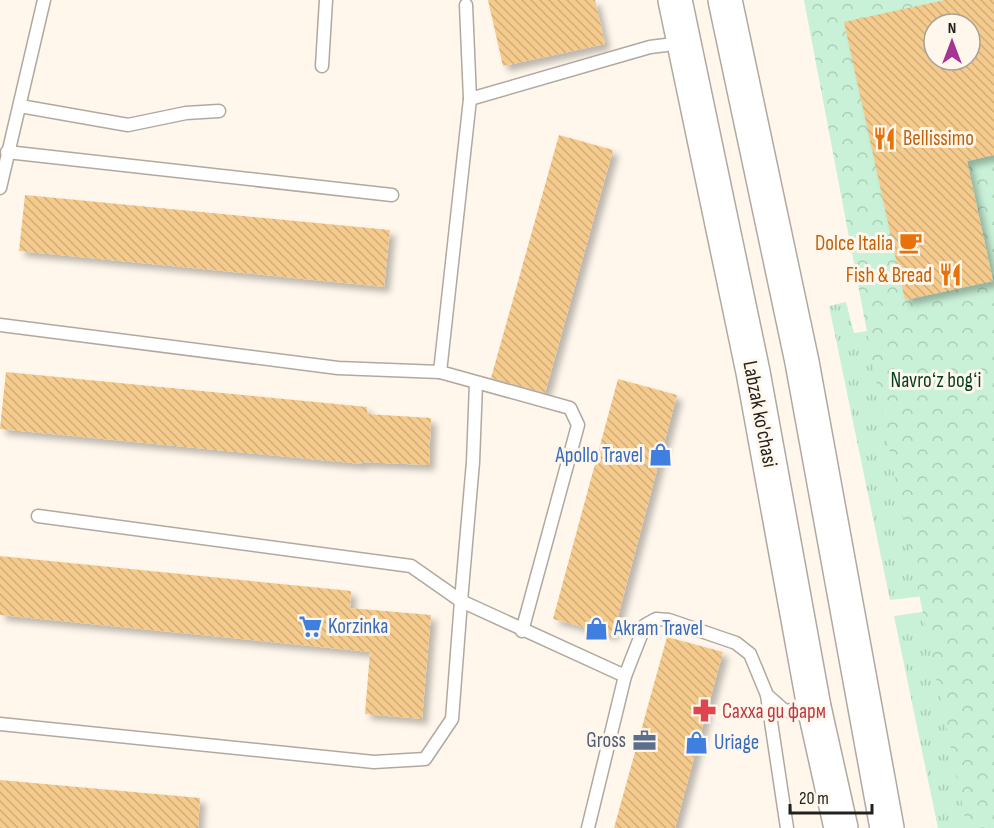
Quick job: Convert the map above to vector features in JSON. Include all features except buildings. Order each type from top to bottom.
[{"type":"main road","name":"Labzak ko'chasi","points":[[675,0],[753,372],[814,707],[841,828]]},
{"type":"main road","points":[[729,1],[802,362],[887,828]]},
{"type":"main road","points":[[753,372],[802,362]]},
{"type":"lane","points":[[0,188],[44,0]]},
{"type":"lane","points":[[322,66],[326,0]]},
{"type":"lane","points":[[440,372],[470,99],[466,4]]},
{"type":"lane","points":[[470,99],[650,47],[684,42]]},
{"type":"lane","points":[[20,106],[128,125],[186,113],[219,111]]},
{"type":"lane","points":[[7,152],[392,195]]},
{"type":"lane","points":[[0,325],[338,368],[440,372],[570,408],[578,425],[522,631]]},
{"type":"lane","points":[[0,724],[374,762],[425,759],[452,718],[473,462],[476,383]]},
{"type":"lane","points":[[38,516],[411,566],[461,602],[625,676]]},
{"type":"lane","points":[[588,828],[625,676],[645,625],[656,619],[669,620],[736,643],[750,654],[767,695],[787,828]]},
{"type":"lane","points":[[767,695],[785,711],[814,707]]},
{"type":"green space","name":"Navroʻz bogʻi","points":[[804,0],[994,0],[994,828],[967,828],[889,448]]},
{"type":"green space","points":[[846,302],[854,333],[868,331],[932,595],[890,600],[829,306]]},
{"type":"green space","points":[[935,610],[994,828],[938,828],[894,616]]},
{"type":"place","name":"Bellissimo","points":[[885,138]]},
{"type":"place","name":"Dolce Italia","points":[[911,243]]},
{"type":"place","name":"Fish & Bread","points":[[950,275]]},
{"type":"place","name":"Apollo Travel","points":[[661,455]]},
{"type":"place","name":"Korzinka","points":[[310,626]]},
{"type":"place","name":"Akram Travel","points":[[596,628]]},
{"type":"place","name":"Сахха ди фарм","points":[[704,711]]},
{"type":"place","name":"Gross","points":[[644,740]]},
{"type":"place","name":"Uriage","points":[[696,742]]}]
